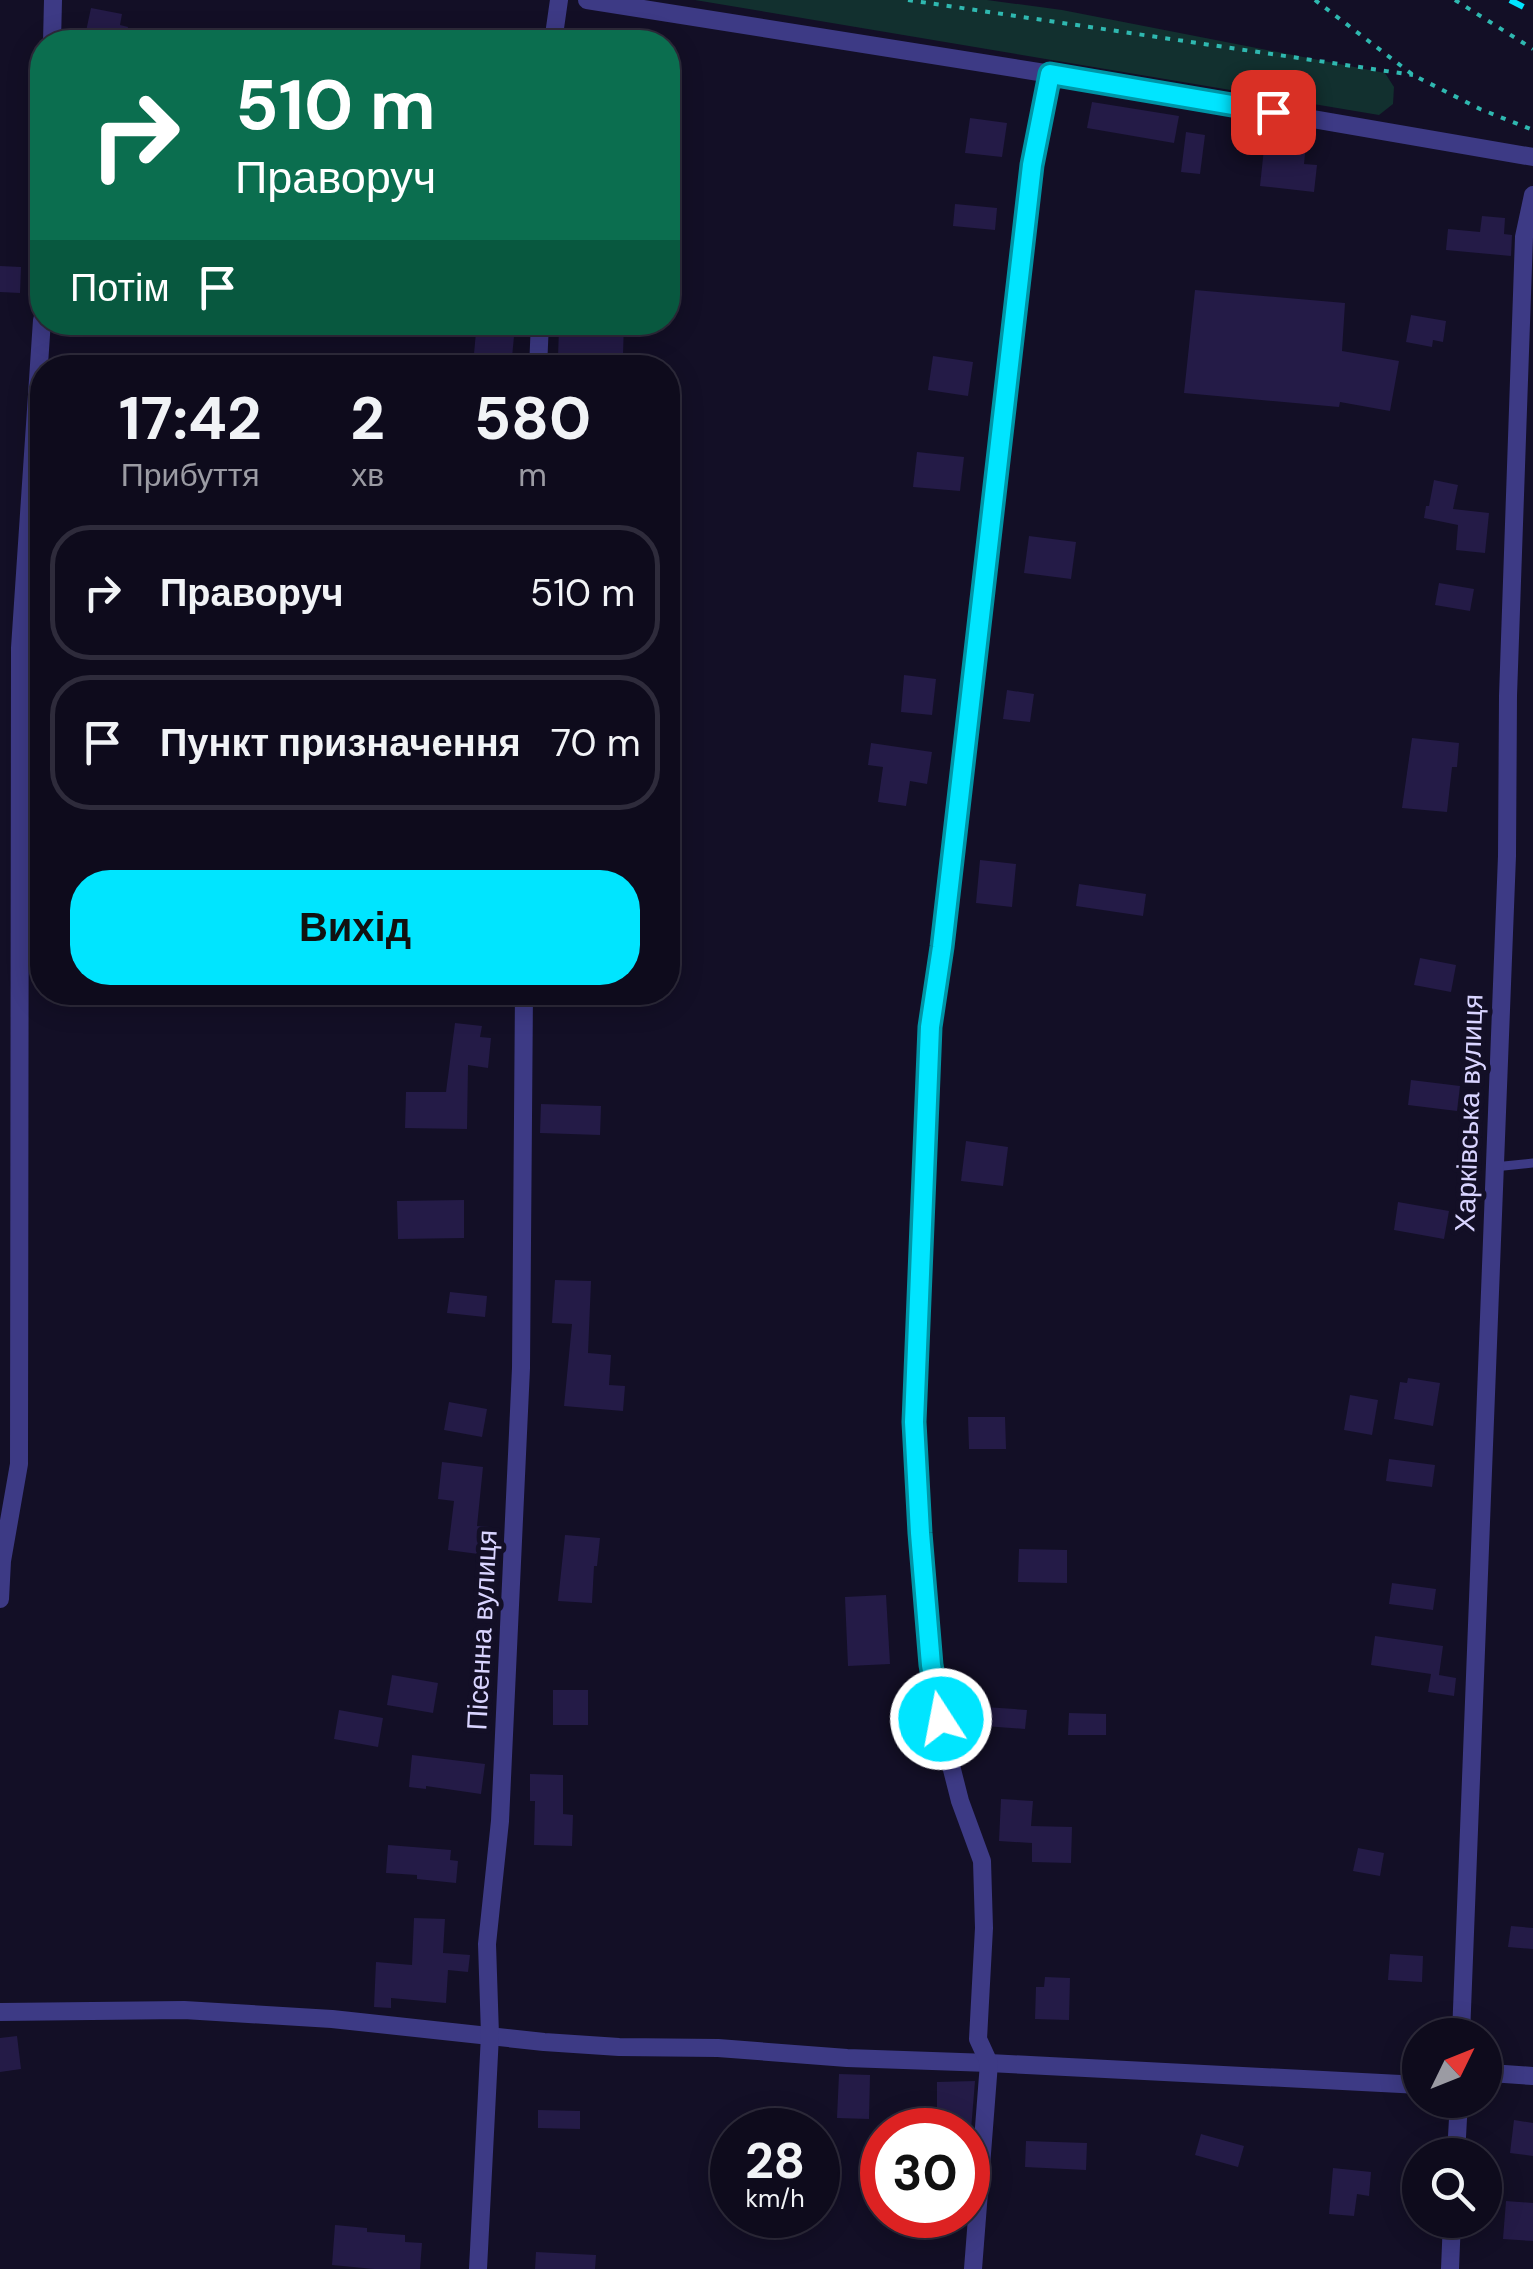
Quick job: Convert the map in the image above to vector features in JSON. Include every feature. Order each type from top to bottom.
[{"type":"street","points":[[52,0],[52,30]]},
{"type":"street","points":[[555,30],[559,0]]},
{"type":"street","points":[[587,0],[1533,156]]},
{"type":"street","points":[[973,2269],[990,2062],[978,2039],[984,1928],[982,1861],[956,1783],[931,1665],[914,1422],[930,1027],[1032,165],[1050,74]]},
{"type":"street","name":"Харківська вулиця","points":[[1462,2018],[1507,856],[1524,237],[1533,195]]},
{"type":"street","points":[[0,1599],[2,1561],[18,1464],[20,648],[30,499]]},
{"type":"street","name":"Пісенна вулиця","points":[[478,2269],[490,2036],[487,1944],[500,1821],[521,1368],[524,1005]]},
{"type":"street","points":[[0,2012],[184,2010],[332,2018],[619,2047],[718,2048],[847,2058],[1402,2084]]},
{"type":"street","points":[[1502,2074],[1533,2076]]},
{"type":"street","points":[[1450,2269],[1451,2238]]},
{"type":"lane","points":[[1494,1167],[1533,1163]]},
{"type":"path","points":[[908,0],[1414,75]]},
{"type":"path","points":[[1315,0],[1414,75],[1480,109],[1533,130]]},
{"type":"path","points":[[1455,0],[1533,49]]},
{"type":"green space","points":[[695,0],[987,0],[1062,10],[1385,73],[1394,87],[1393,104],[1379,115]]},
{"type":"building","points":[[91,8],[122,14],[120,25],[128,27],[127,30],[86,30]]},
{"type":"building","points":[[1092,102],[1179,116],[1174,143],[1087,128]]},
{"type":"building","points":[[970,118],[1007,123],[1002,157],[965,153]]},
{"type":"building","points":[[1186,132],[1205,135],[1200,174],[1181,172]]},
{"type":"building","points":[[1265,139],[1306,144],[1304,164],[1317,165],[1314,192],[1260,186]]},
{"type":"building","points":[[955,204],[997,208],[995,230],[953,226]]},
{"type":"building","points":[[1482,216],[1505,218],[1504,234],[1512,235],[1511,256],[1446,250],[1448,229],[1480,232]]},
{"type":"building","points":[[0,266],[21,267],[20,293],[0,292]]},
{"type":"building","points":[[1195,290],[1345,303],[1342,351],[1399,361],[1390,411],[1340,402],[1339,407],[1184,393]]},
{"type":"building","points":[[1411,315],[1446,321],[1443,342],[1433,340],[1432,347],[1406,342]]},
{"type":"building","points":[[476,335],[514,336],[512,355],[474,355]]},
{"type":"building","points":[[559,335],[624,335],[623,355],[558,355]]},
{"type":"building","points":[[933,356],[973,362],[968,396],[928,390]]},
{"type":"building","points":[[917,452],[964,457],[960,491],[913,487]]},
{"type":"building","points":[[1434,480],[1458,485],[1453,509],[1489,513],[1485,553],[1456,550],[1458,525],[1424,518]]},
{"type":"building","points":[[1029,536],[1076,542],[1071,579],[1024,573]]},
{"type":"building","points":[[1439,583],[1474,589],[1470,611],[1435,605]]},
{"type":"building","points":[[904,675],[936,679],[932,715],[901,712]]},
{"type":"building","points":[[1007,690],[1034,694],[1030,722],[1003,719]]},
{"type":"building","points":[[1412,738],[1459,743],[1447,812],[1402,808]]},
{"type":"building","points":[[871,743],[932,752],[927,784],[910,781],[906,806],[878,802],[883,767],[868,765]]},
{"type":"building","points":[[980,860],[1016,864],[1012,907],[976,903]]},
{"type":"building","points":[[1079,884],[1146,894],[1143,916],[1076,906]]},
{"type":"building","points":[[1420,958],[1456,965],[1451,992],[1414,985]]},
{"type":"building","points":[[455,1023],[482,1026],[480,1037],[491,1038],[488,1068],[468,1065],[467,1129],[405,1128],[406,1092],[446,1092]]},
{"type":"building","points":[[1411,1080],[1460,1086],[1457,1111],[1408,1105]]},
{"type":"building","points":[[541,1104],[601,1106],[600,1135],[540,1133]]},
{"type":"building","points":[[966,1141],[1008,1147],[1003,1186],[961,1181]]},
{"type":"building","points":[[464,1200],[464,1238],[398,1239],[397,1201]]},
{"type":"building","points":[[1398,1202],[1449,1211],[1444,1239],[1394,1230]]},
{"type":"building","points":[[555,1280],[591,1281],[588,1353],[611,1355],[609,1385],[625,1386],[623,1411],[564,1406],[572,1324],[552,1323]]},
{"type":"building","points":[[450,1292],[487,1296],[485,1317],[447,1313]]},
{"type":"building","points":[[1408,1378],[1440,1383],[1433,1426],[1394,1419],[1400,1382],[1407,1383]]},
{"type":"building","points":[[1350,1395],[1378,1400],[1372,1435],[1344,1430]]},
{"type":"building","points":[[449,1402],[487,1409],[482,1437],[444,1430]]},
{"type":"building","points":[[968,1417],[1005,1417],[1006,1449],[969,1449]]},
{"type":"building","points":[[1389,1459],[1435,1465],[1432,1487],[1386,1481]]},
{"type":"building","points":[[442,1462],[483,1467],[477,1526],[490,1527],[486,1555],[448,1550],[454,1501],[438,1499]]},
{"type":"building","points":[[565,1535],[600,1538],[592,1603],[558,1601]]},
{"type":"building","points":[[1019,1549],[1067,1550],[1067,1583],[1018,1582]]},
{"type":"building","points":[[1392,1583],[1436,1589],[1433,1610],[1389,1604]]},
{"type":"building","points":[[886,1595],[890,1664],[848,1666],[845,1597]]},
{"type":"building","points":[[1375,1636],[1443,1646],[1439,1675],[1456,1678],[1454,1696],[1428,1692],[1431,1674],[1371,1665]]},
{"type":"building","points":[[392,1675],[438,1683],[433,1713],[387,1705]]},
{"type":"building","points":[[553,1690],[588,1690],[588,1725],[553,1725]]},
{"type":"building","points":[[985,1707],[1027,1710],[1025,1729],[984,1726]]},
{"type":"building","points":[[339,1710],[383,1718],[378,1747],[334,1739]]},
{"type":"building","points":[[1069,1713],[1106,1714],[1106,1735],[1068,1735]]},
{"type":"building","points":[[412,1755],[485,1764],[481,1794],[409,1787]]},
{"type":"building","points":[[530,1774],[563,1775],[563,1814],[573,1815],[572,1846],[534,1845],[535,1801],[530,1801]]},
{"type":"building","points":[[1001,1799],[1033,1801],[1031,1826],[1072,1827],[1071,1863],[1032,1862],[1032,1843],[999,1841]]},
{"type":"building","points":[[388,1845],[451,1850],[450,1860],[458,1861],[456,1883],[386,1873]]},
{"type":"building","points":[[1358,1848],[1384,1853],[1380,1876],[1353,1871]]},
{"type":"building","points":[[414,1918],[445,1919],[443,1953],[470,1955],[468,1972],[448,1970],[446,2003],[391,1998],[391,2008],[374,2007],[376,1962],[412,1965]]},
{"type":"building","points":[[1511,1926],[1533,1928],[1533,1949],[1508,1947]]},
{"type":"building","points":[[1390,1954],[1423,1956],[1422,1982],[1388,1980]]},
{"type":"building","points":[[1045,1977],[1070,1978],[1069,2020],[1035,2019],[1036,1987],[1044,1987]]},
{"type":"building","points":[[17,2036],[21,2069],[0,2072],[0,2038]]},
{"type":"building","points":[[839,2074],[870,2075],[869,2108],[860,2108],[860,2119],[840,2118]]},
{"type":"building","points":[[975,2081],[973,2108],[937,2108],[937,2082]]},
{"type":"building","points":[[538,2110],[580,2111],[580,2129],[538,2128]]},
{"type":"building","points":[[1514,2120],[1533,2123],[1533,2156],[1510,2153]]},
{"type":"building","points":[[1201,2134],[1244,2146],[1238,2167],[1195,2155]]},
{"type":"building","points":[[1026,2141],[1087,2143],[1086,2170],[1025,2167]]},
{"type":"building","points":[[1333,2168],[1371,2172],[1369,2196],[1357,2194],[1354,2216],[1329,2214]]},
{"type":"building","points":[[1506,2201],[1533,2203],[1533,2241],[1503,2239]]},
{"type":"building","points":[[335,2225],[405,2235],[405,2242],[422,2243],[420,2269],[332,2265]]},
{"type":"building","points":[[536,2252],[596,2255],[595,2269],[535,2269]]},
{"type":"railway","points":[[1510,0],[1533,12]]},
{"type":"route","points":[[941,1719],[931,1665],[914,1422],[930,1027],[1032,165],[1050,74],[1273,112]]}]
